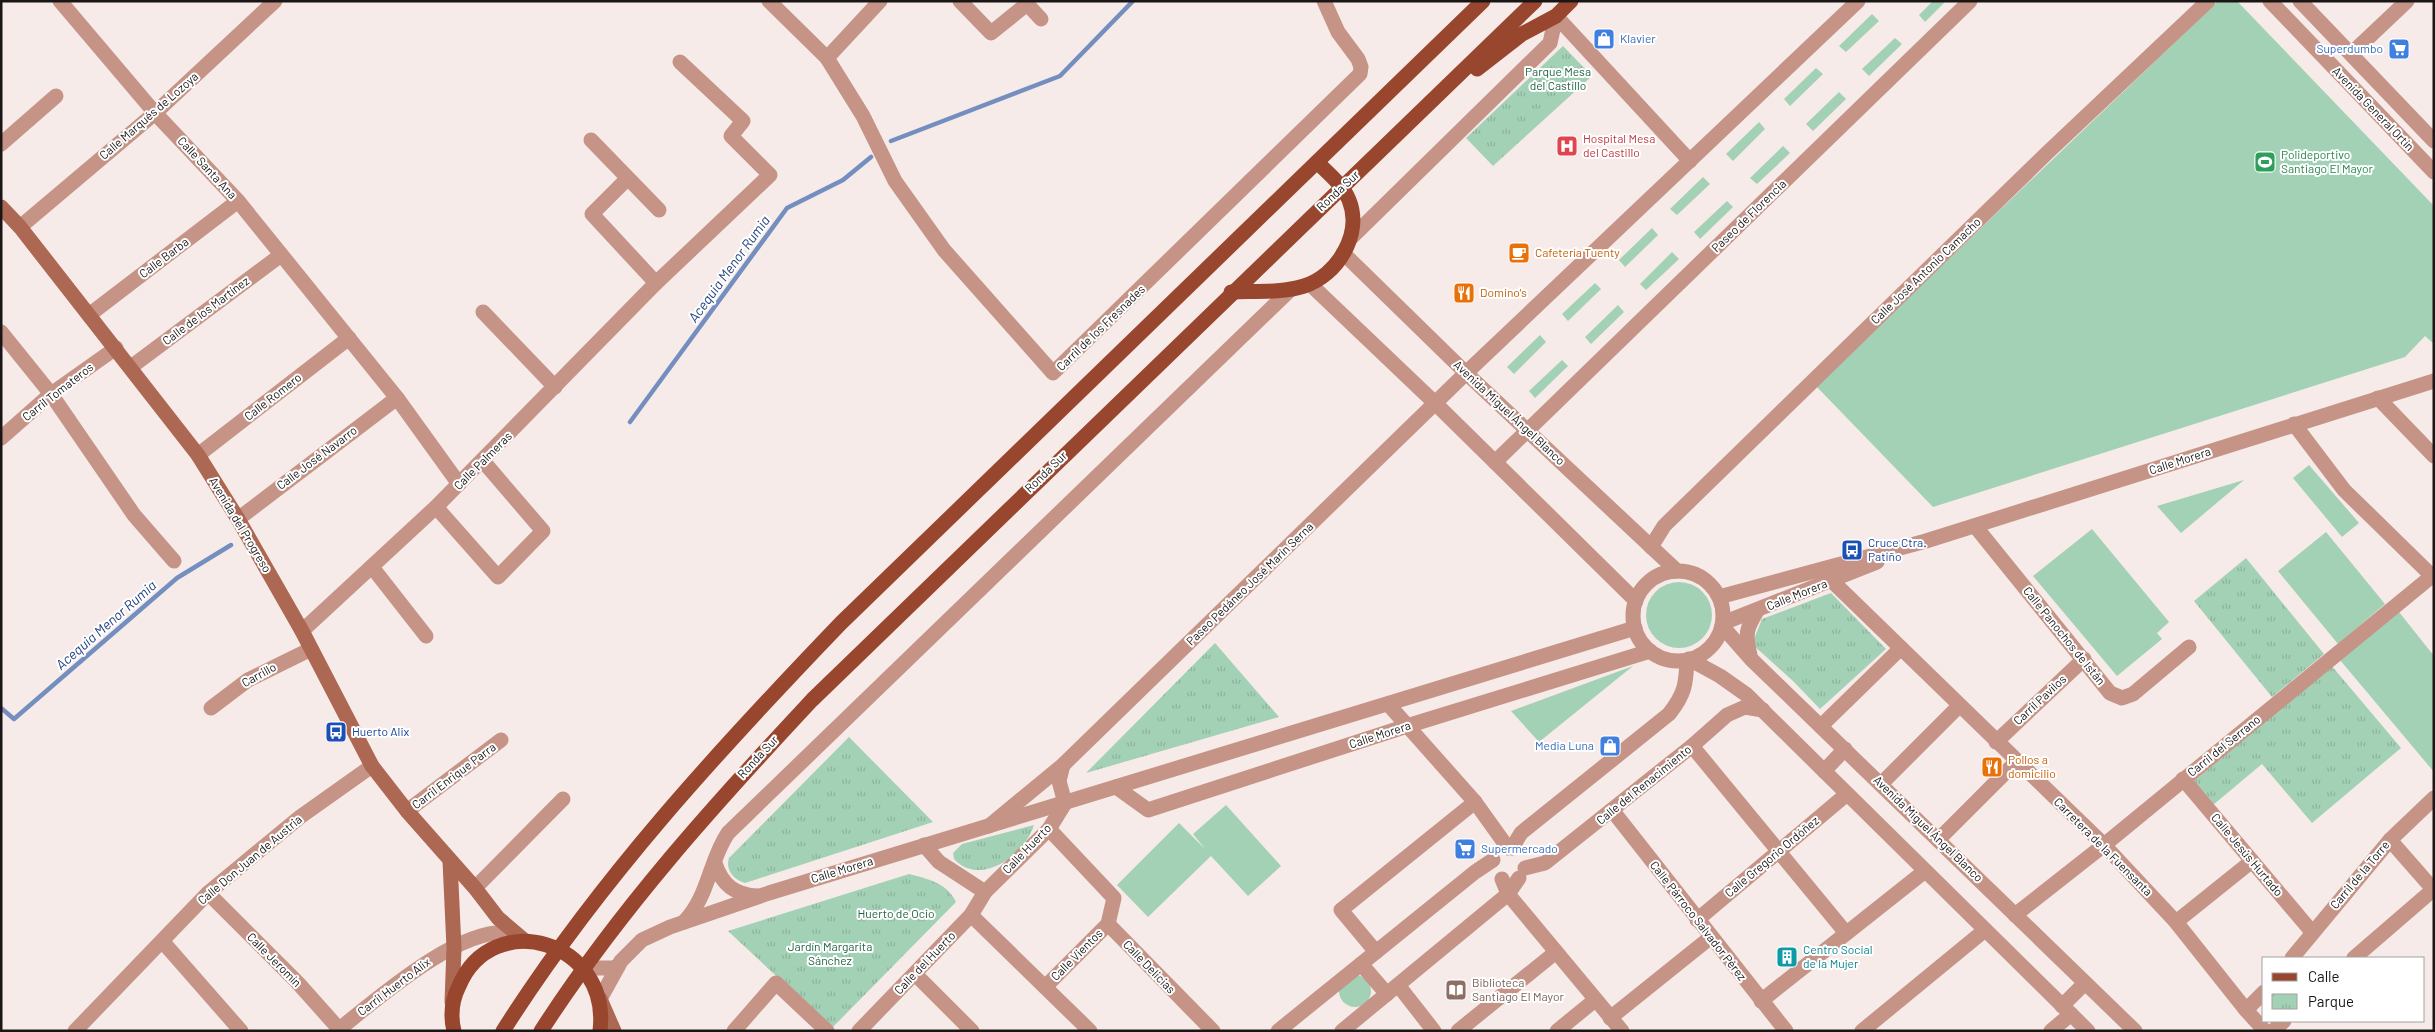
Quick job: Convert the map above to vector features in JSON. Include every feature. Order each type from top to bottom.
[{"type":"main road","points":[[503,1031],[558,948],[664,816],[751,716],[841,623],[1483,1]]},
{"type":"main road","name":"Ronda Sur","points":[[541,1031],[584,968],[654,876],[732,786],[812,700],[1231,292],[1342,188],[1535,1]]},
{"type":"main road","points":[[1422,111],[1522,34],[1556,16],[1571,1]]},
{"type":"main road","points":[[1231,292],[1291,289],[1310,284],[1328,272],[1343,253],[1350,239],[1352,210],[1342,188],[1317,162]]},
{"type":"main road","name":"Avenida del Progreso","points":[[1,207],[20,227],[198,455],[238,519],[302,631],[372,766],[450,862],[475,888],[490,908],[519,937]]},
{"type":"main road","points":[[450,862],[454,948],[452,1028]]},
{"type":"main road","points":[[452,1008],[461,981],[478,959],[519,937],[558,948],[584,968],[594,982],[614,1031]]},
{"type":"main road","points":[[600,999],[602,1016],[600,1031]]},
{"type":"street","name":"Calle Santa Ana","points":[[60,1],[155,113],[238,201],[397,398],[459,484]]},
{"type":"street","name":"Calle Marqués de Lozoya","points":[[20,227],[155,113],[275,1]]},
{"type":"street","name":"Carril de los Fresnades","points":[[770,1],[827,58],[863,116],[895,181],[944,250],[1053,373],[1360,74],[1361,68],[1358,59],[1338,32],[1324,1]]},
{"type":"street","points":[[827,58],[880,1]]},
{"type":"street","points":[[960,1],[991,33],[1027,4],[1042,19]]},
{"type":"street","points":[[1436,404],[1466,373],[1858,1]]},
{"type":"street","name":"Paseo de Florencia","points":[[1496,462],[1970,1]]},
{"type":"street","name":"Calle José Antonio Camacho","points":[[1651,547],[1664,526],[2041,160],[2208,1]]},
{"type":"street","name":"Avenida General Ortín","points":[[2270,1],[2434,172]]},
{"type":"street","name":"Avenida General Ortín","points":[[2300,1],[2434,141]]},
{"type":"street","points":[[2351,54],[2406,1]]},
{"type":"street","points":[[1556,16],[1690,161]]},
{"type":"street","points":[[1350,239],[1550,43],[1556,16]]},
{"type":"street","name":"Calle Palmeras","points":[[302,631],[484,461],[656,283],[770,175],[731,136],[743,122],[680,62]]},
{"type":"street","points":[[1,144],[56,96]]},
{"type":"street","points":[[591,140],[659,210]]},
{"type":"street","points":[[628,179],[592,214],[656,283]]},
{"type":"street","name":"Calle Barba","points":[[89,315],[238,201]]},
{"type":"street","name":"Avenida Miguel Ángel Blanco","points":[[1343,253],[1466,373],[1678,571]]},
{"type":"street","name":"Calle de los Martínez","points":[[131,367],[281,254]]},
{"type":"street","points":[[1310,284],[1496,462],[1636,601]]},
{"type":"street","points":[[684,922],[702,898],[721,843],[728,833],[1291,289]]},
{"type":"street","points":[[483,312],[554,387]]},
{"type":"street","points":[[1,332],[51,394],[134,515],[174,561]]},
{"type":"street","name":"Calle Romero","points":[[198,455],[349,338]]},
{"type":"street","name":"Carril Tomateros","points":[[1,438],[51,394],[116,348]]},
{"type":"street","name":"Calle Morera","points":[[1719,597],[1926,542],[2434,381]]},
{"type":"street","name":"Calle José Navarro","points":[[238,519],[397,398]]},
{"type":"street","points":[[2378,398],[2434,456]]},
{"type":"street","name":"Paseo Pedáneo José Marín Serna","points":[[989,826],[1063,765],[1436,404]]},
{"type":"street","points":[[2294,424],[2344,490],[2433,577]]},
{"type":"street","points":[[436,507],[498,577],[543,531],[484,461]]},
{"type":"street","name":"Calle Panochos de Istán","points":[[1975,526],[2110,693],[2122,698],[2133,694],[2189,647]]},
{"type":"street","name":"Calle Morera","points":[[1722,625],[1926,542]]},
{"type":"street","points":[[372,567],[426,636]]},
{"type":"street","name":"Carretera de la Fuensanta","points":[[1823,569],[1832,581],[2016,762],[2104,845],[2176,922],[2265,1031]]},
{"type":"street","points":[[1678,571],[1694,573],[1709,583],[1719,597],[1723,610],[1722,625],[1719,635],[1707,650],[1688,659],[1668,659],[1650,651],[1641,641],[1635,628],[1633,615],[1636,601],[1642,589],[1652,579],[1664,573],[1678,571]]},
{"type":"street","name":"Carril del Serrano","points":[[2015,914],[2104,845],[2433,577]]},
{"type":"street","points":[[1752,659],[1746,632],[1757,611]]},
{"type":"street","name":"Avenida Miguel Ángel Blanco","points":[[1722,625],[1752,659],[2135,1031]]},
{"type":"street","name":"Calle Morera","points":[[600,999],[618,966],[632,947],[642,940],[684,922],[758,896],[1635,628]]},
{"type":"street","points":[[1821,726],[1902,648]]},
{"type":"street","name":"Carrillo","points":[[211,708],[248,680],[311,649]]},
{"type":"street","name":"Calle Morera","points":[[1116,787],[1148,810],[1407,726],[1650,651]]},
{"type":"street","points":[[1688,659],[1720,676],[1747,695],[2088,1031]]},
{"type":"street","points":[[1278,1031],[1494,860],[1502,850],[1510,848],[1521,833],[1669,714],[1681,698],[1686,683],[1688,659]]},
{"type":"street","name":"Carril Pavilos","points":[[1996,742],[2084,659]]},
{"type":"street","points":[[1342,1031],[1508,894],[1522,873],[1523,855],[1510,848],[1475,802],[1388,704]]},
{"type":"street","points":[[1881,784],[1959,706]]},
{"type":"street","name":"Calle del Renacimiento","points":[[1522,873],[1546,864],[1692,746],[1727,715],[1745,707],[1763,710]]},
{"type":"street","name":"Carril Enrique Parra","points":[[407,811],[501,740]]},
{"type":"street","points":[[1692,746],[1846,933]]},
{"type":"street","points":[[1824,771],[1845,749]]},
{"type":"street","points":[[1938,840],[2016,762]]},
{"type":"street","points":[[1063,765],[1059,781],[1065,802]]},
{"type":"street","name":"Calle Don Juan de Austria","points":[[76,1031],[208,893],[300,817],[372,766]]},
{"type":"street","name":"Calle Jesús Hurtado","points":[[2183,779],[2312,932]]},
{"type":"street","name":"Calle Gregorio Ordóñez","points":[[1697,920],[1847,794]]},
{"type":"street","name":"Carril de la Torre","points":[[2293,957],[2390,840],[2434,798]]},
{"type":"street","points":[[475,888],[563,799]]},
{"type":"street","name":"Calle Huerto","points":[[985,892],[1049,829],[1065,802]]},
{"type":"street","points":[[1376,952],[1341,910],[1475,802]]},
{"type":"street","name":"Calle Párroco Salvador Pérez","points":[[1612,810],[1697,920],[1705,942],[1761,1001],[1786,1031]]},
{"type":"street","points":[[1049,829],[1114,898],[1108,924]]},
{"type":"street","points":[[2355,957],[2433,889],[2390,840]]},
{"type":"street","points":[[924,845],[939,862],[985,892]]},
{"type":"street","points":[[2176,922],[2249,858]]},
{"type":"street","points":[[1494,860],[1494,871],[1502,879],[1508,894],[1622,1031]]},
{"type":"street","points":[[715,863],[721,877],[729,887],[743,895],[758,896]]},
{"type":"street","points":[[1761,1001],[1925,871]]},
{"type":"street","points":[[1502,879],[1514,880],[1522,873]]},
{"type":"street","name":"Calle del Huerto","points":[[859,1031],[972,915],[985,892]]},
{"type":"street","name":"Calle Jeromín","points":[[208,893],[298,983],[338,1030]]},
{"type":"street","points":[[972,915],[1090,1031]]},
{"type":"street","name":"Calle Vientos","points":[[1046,986],[1108,924]]},
{"type":"street","name":"Calle Delicias","points":[[1108,924],[1213,1031]]},
{"type":"street","points":[[1862,1031],[1985,930]]},
{"type":"street","name":"Carril Huerto Alix","points":[[338,1030],[417,969],[454,948],[490,934],[519,937]]},
{"type":"street","points":[[163,942],[241,1031]]},
{"type":"street","points":[[1610,1018],[1705,942]]},
{"type":"street","points":[[1458,1031],[1556,952]]},
{"type":"street","points":[[1361,964],[1393,990],[1434,1031]]},
{"type":"street","points":[[584,968],[613,968],[618,966]]},
{"type":"street","points":[[915,974],[972,1031]]},
{"type":"street","points":[[734,1031],[776,983],[828,1031]]},
{"type":"street","points":[[2051,1031],[2085,983]]},
{"type":"street","points":[[2246,1010],[2262,994]]},
{"type":"street","points":[[1557,1031],[1595,1000]]},
{"type":"street","points":[[2274,1031],[2283,1022]]},
{"type":"green space","points":[[1933,1],[1946,1],[1925,22],[1919,15]]},
{"type":"green space","points":[[2218,1],[2237,1],[2434,206],[2434,344],[2425,336],[2405,357],[1933,507],[1816,386]]},
{"type":"green space","points":[[1872,14],[1879,21],[1846,52],[1839,46]]},
{"type":"green space","points":[[1895,38],[1902,44],[1869,76],[1862,69]]},
{"type":"green space","name":"Parque Mesa del Castillo","points":[[1563,46],[1592,76],[1493,166],[1466,138]]},
{"type":"green space","points":[[1816,68],[1823,74],[1790,106],[1784,99]]},
{"type":"green space","points":[[1839,92],[1846,99],[1813,131],[1806,124]]},
{"type":"green space","points":[[1759,122],[1765,129],[1733,161],[1726,154]]},
{"type":"green space","points":[[1783,146],[1790,153],[1757,184],[1750,178]]},
{"type":"green space","points":[[1703,177],[1710,184],[1677,215],[1670,209]]},
{"type":"green space","points":[[1727,201],[1733,207],[1700,239],[1694,232]]},
{"type":"green space","points":[[1652,228],[1658,235],[1625,267],[1619,260]]},
{"type":"green space","points":[[1672,252],[1679,259],[1646,290],[1640,284]]},
{"type":"green space","points":[[1595,283],[1601,289],[1568,321],[1562,314]]},
{"type":"green space","points":[[1618,305],[1624,312],[1591,344],[1585,337]]},
{"type":"green space","points":[[1540,335],[1546,342],[1514,374],[1507,367]]},
{"type":"green space","points":[[1562,360],[1568,366],[1535,398],[1529,391]]},
{"type":"green space","points":[[2309,465],[2359,523],[2342,537],[2293,478]]},
{"type":"green space","points":[[2244,480],[2181,533],[2157,506]]},
{"type":"green space","points":[[2092,529],[2169,622],[2157,633],[2162,639],[2117,676],[2033,576]]},
{"type":"green space","points":[[2326,532],[2385,604],[2338,644],[2278,571]]},
{"type":"green space","points":[[2246,558],[2324,654],[2272,697],[2194,601]]},
{"type":"green space","points":[[1679,582],[1691,585],[1702,592],[1709,603],[1712,615],[1709,627],[1702,638],[1691,645],[1679,648],[1667,645],[1656,638],[1649,627],[1646,615],[1649,603],[1656,592],[1667,585]]},
{"type":"green space","points":[[1831,593],[1886,649],[1820,709],[1793,681],[1752,644],[1762,619]]},
{"type":"green space","points":[[2399,612],[2434,656],[2434,772],[2340,660]]},
{"type":"green space","points":[[1215,643],[1279,717],[1086,773]]},
{"type":"green space","points":[[2331,665],[2401,748],[2312,823],[2262,764],[2213,805],[2193,782]]},
{"type":"green space","points":[[1633,666],[1539,742],[1511,711]]},
{"type":"green space","points":[[849,737],[933,822],[745,883],[737,880],[729,870],[729,858]]},
{"type":"green space","points":[[1226,805],[1281,866],[1248,896],[1211,856],[1148,917],[1117,885],[1179,823],[1205,849],[1193,834]]},
{"type":"green space","points":[[1034,825],[1021,847],[1001,864],[989,869],[977,870],[965,867],[954,859],[953,853],[962,844]]},
{"type":"green space","name":"Jardín Margarita Sánchez","points":[[909,874],[930,880],[942,886],[948,890],[956,902],[832,1028],[728,931]]},
{"type":"green space","points":[[1355,975],[1366,980],[1371,991],[1366,1002],[1355,1007],[1344,1002],[1339,991],[1344,980]]},
{"type":"waterway","name":"Acequia Menor Rumia","points":[[891,141],[1060,76],[1133,1]]},
{"type":"waterway","name":"Acequia Menor Rumia","points":[[630,422],[787,208],[843,180],[871,157]]},
{"type":"waterway","name":"Acequia Menor Rumia","points":[[1,708],[14,719],[177,578],[231,545]]},
{"type":"place","name":"Klavier","points":[[1604,39]]},
{"type":"place","name":"Superdumbo","points":[[2399,49]]},
{"type":"place","name":"Hospital Mesa del Castillo","points":[[1567,146]]},
{"type":"place","name":"Polideportivo Santiago El Mayor","points":[[2265,162]]},
{"type":"place","name":"Cafetería Tuenty","points":[[1519,253]]},
{"type":"place","name":"Domino's","points":[[1464,293]]},
{"type":"place","name":"Cruce Ctra. Patiño","points":[[1852,550]]},
{"type":"place","name":"Huerto Alix","points":[[336,732]]},
{"type":"place","name":"Media Luna","points":[[1610,746]]},
{"type":"place","name":"Pollos a domicilio","points":[[1992,767]]},
{"type":"place","name":"Supermercado","points":[[1465,849]]},
{"type":"place","name":"Centro Social de la Mujer","points":[[1787,957]]},
{"type":"place","name":"Biblioteca Santiago El Mayor","points":[[1456,990]]},
{"type":"park label","name":"Huerto de Ocio","points":[[896,914]]}]
